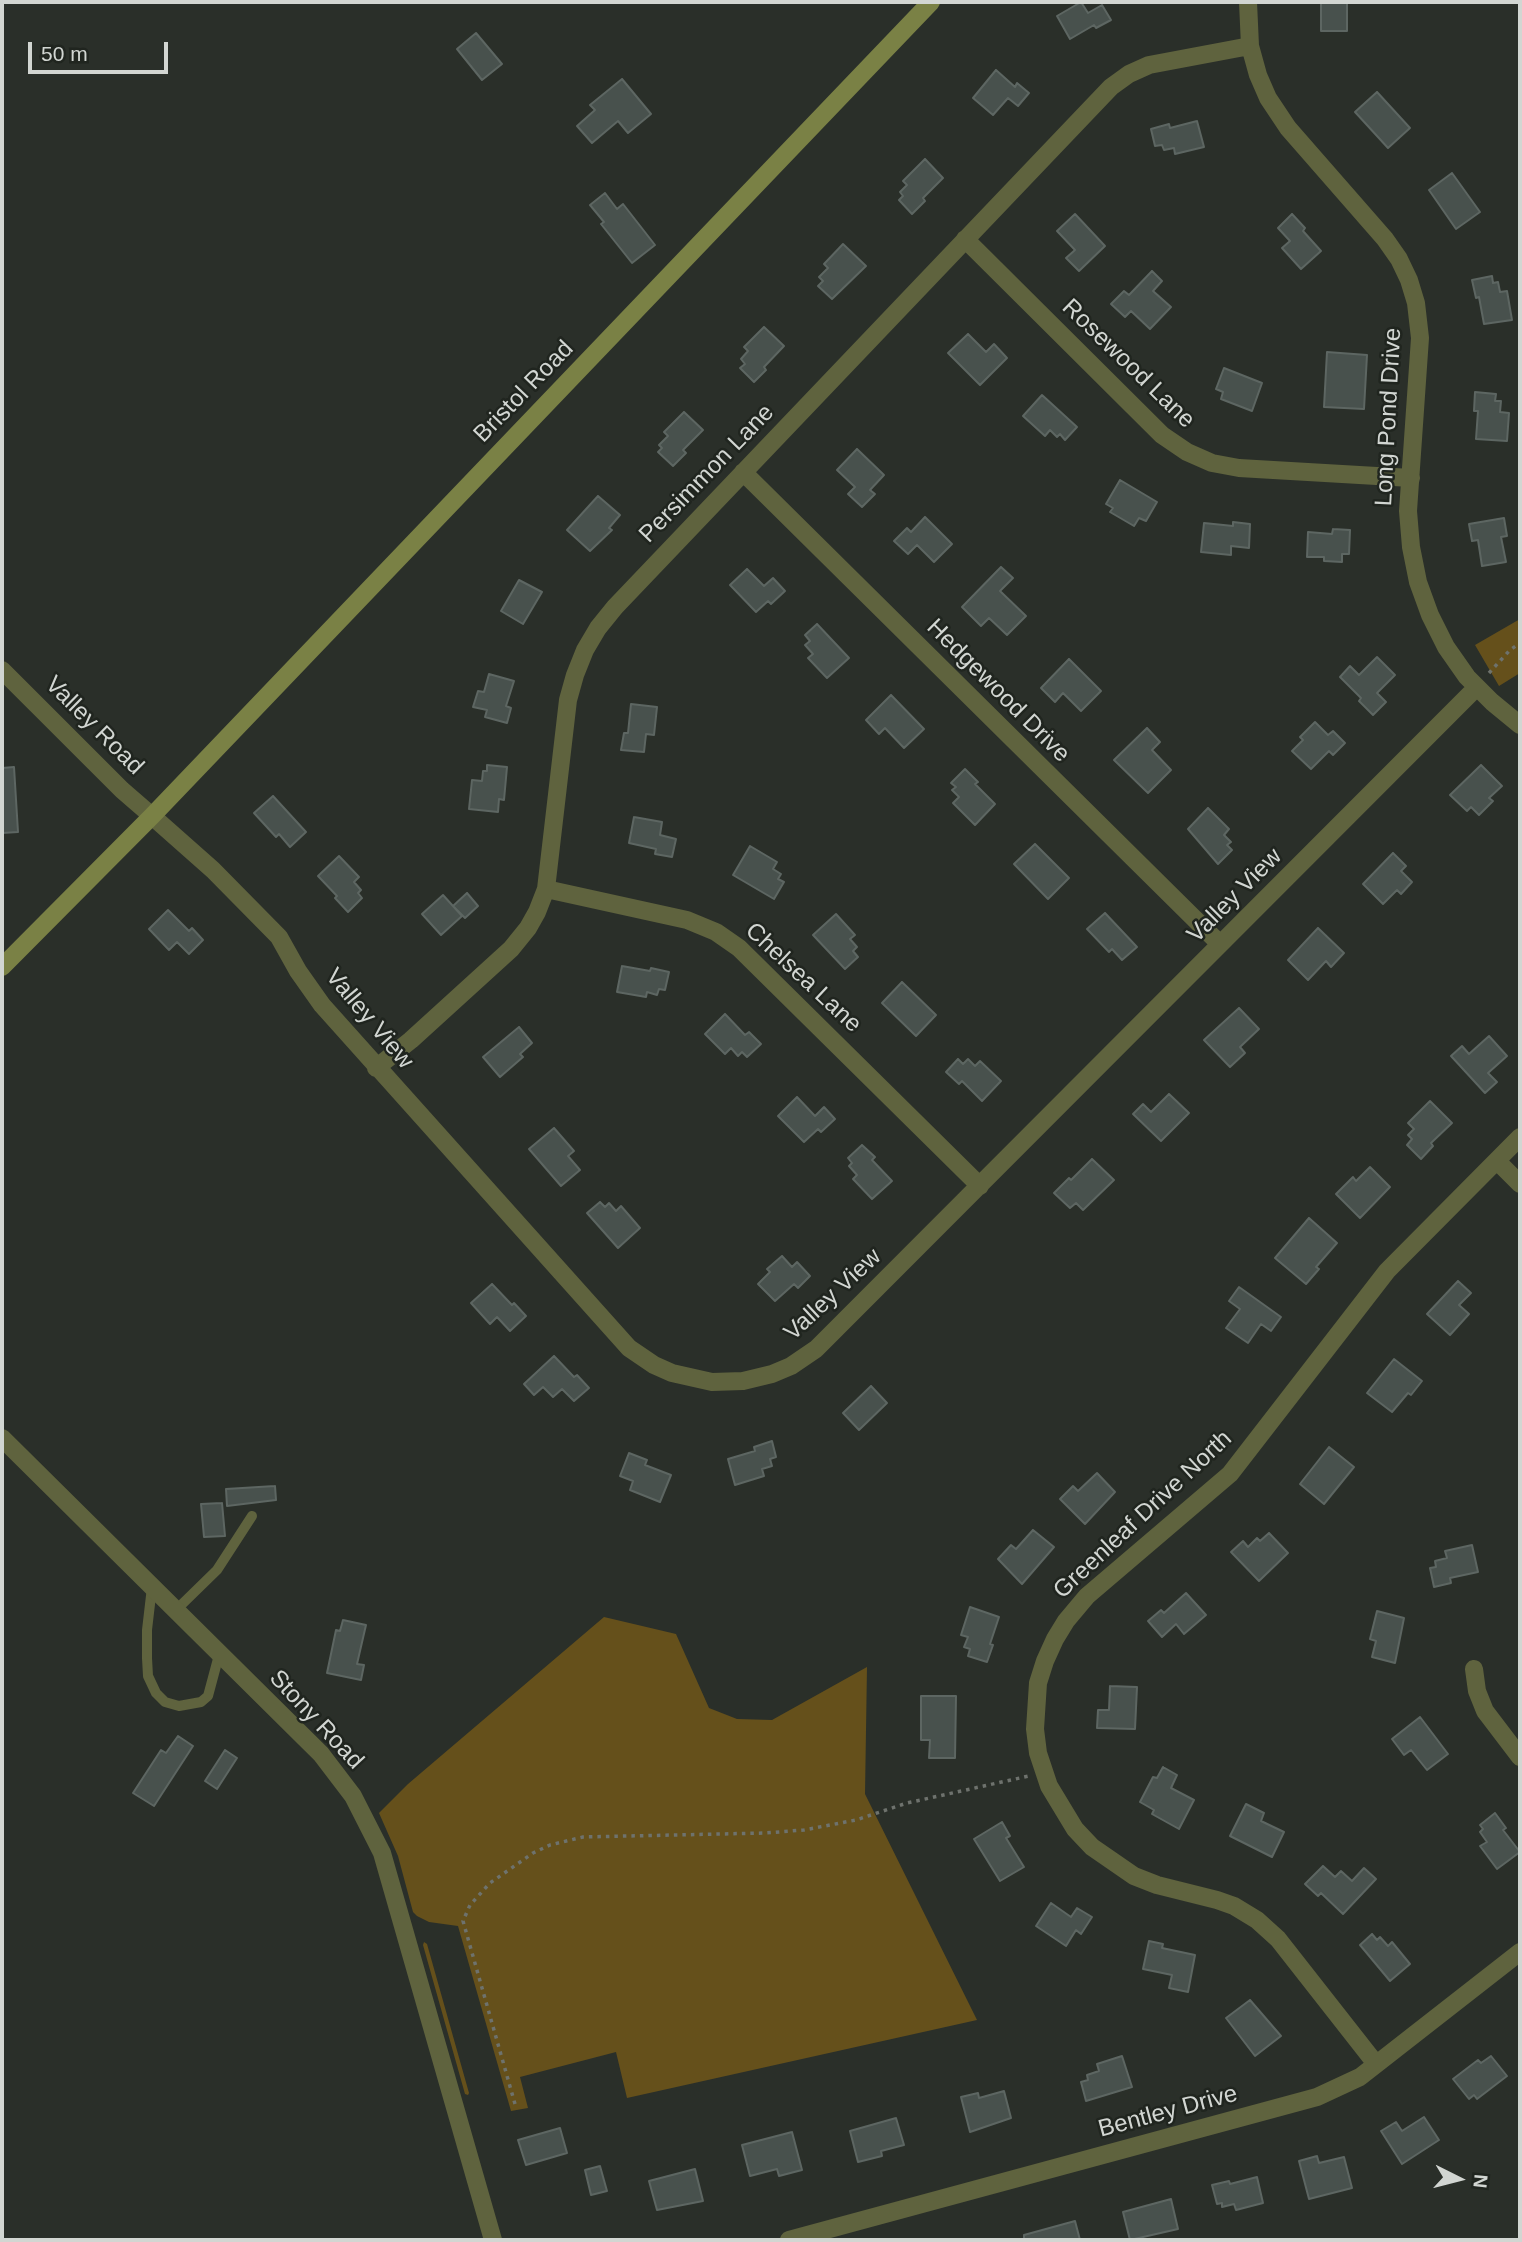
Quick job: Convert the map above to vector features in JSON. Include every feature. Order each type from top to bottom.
[{"type":"main road","name":"Bristol Road","points":[[2,967],[152,816],[931,2]]},
{"type":"street","name":"Long Pond Drive","points":[[1248,2],[1250,46],[1258,75],[1280,118],[1385,239],[1409,280],[1416,303],[1420,338],[1408,511],[1418,582],[1446,647],[1476,688],[1520,725]]},
{"type":"street","name":"Persimmon Lane","points":[[376,1068],[411,1040],[511,949],[537,912],[546,888],[568,700],[585,650],[615,607],[1111,87],[1129,74],[1149,65],[1250,46]]},
{"type":"street","name":"Rosewood Lane","points":[[965,239],[1162,435],[1187,452],[1212,463],[1239,468],[1411,478]]},
{"type":"street","name":"Hedgewood Drive","points":[[743,472],[1220,944]]},
{"type":"street","name":"Valley Road","points":[[2,670],[122,790],[152,816]]},
{"type":"street","name":"Valley View","points":[[152,816],[213,870],[279,937],[298,971],[322,1005],[629,1348],[654,1365],[692,1379],[712,1382],[743,1381],[791,1366],[816,1349],[1476,688]]},
{"type":"street","name":"Chelsea Lane","points":[[546,888],[687,920],[728,940],[787,994],[979,1186]]},
{"type":"street","name":"Greenleaf Drive North","points":[[1376,2064],[1278,1939],[1258,1920],[1217,1899],[1157,1885],[1134,1875],[1112,1863],[1075,1829],[1060,1807],[1038,1753],[1035,1729],[1038,1683],[1045,1661],[1066,1621],[1087,1596],[1230,1474],[1387,1271],[1520,1137]]},
{"type":"street","points":[[1497,1161],[1520,1184]]},
{"type":"street","name":"Stony Road","points":[[2,1437],[321,1754],[353,1796],[373,1833],[404,1925],[493,2240]]},
{"type":"street","points":[[1474,1669],[1477,1691],[1485,1711],[1520,1757]]},
{"type":"street","name":"Bentley Drive","points":[[789,2240],[1317,2097],[1360,2077],[1520,1952]]},
{"type":"lane","points":[[175,1611],[217,1570],[252,1517]]},
{"type":"lane","points":[[152,1587],[147,1658],[148,1675],[156,1693],[165,1702],[179,1706],[201,1702],[208,1696],[219,1655]]},
{"type":"path","points":[[1476,688],[1510,650],[1520,643]]},
{"type":"path","points":[[515,2104],[463,1921],[470,1905],[490,1883],[533,1853],[550,1845],[583,1837],[804,1830],[856,1820],[906,1803],[1044,1772]]},
{"type":"shaded area","points":[[1520,619],[1520,673],[1499,686],[1475,645]]},
{"type":"shaded area","points":[[604,1617],[676,1634],[709,1708],[737,1719],[772,1720],[867,1667],[865,1794],[977,2020],[627,2098],[616,2052],[520,2077],[528,2108],[511,2111],[458,1926],[429,1922],[413,1912],[398,1856],[379,1813],[408,1784]]},
{"type":"shaded area","points":[[424,1942],[427,1944],[468,2095],[465,2094]]},
{"type":"building","points":[[1081,2],[1088,13],[1102,5],[1111,20],[1096,28],[1094,25],[1070,39],[1057,16]]},
{"type":"building","points":[[1321,2],[1347,2],[1347,31],[1321,31]]},
{"type":"building","points":[[476,33],[502,64],[482,80],[457,49]]},
{"type":"building","points":[[996,70],[1015,87],[1017,83],[1029,93],[1018,106],[1008,98],[993,115],[973,98]]},
{"type":"building","points":[[622,79],[651,114],[628,133],[618,121],[592,143],[577,126],[595,110],[590,105]]},
{"type":"building","points":[[1377,92],[1410,128],[1388,148],[1355,112]]},
{"type":"building","points":[[1197,121],[1204,147],[1175,154],[1174,148],[1164,150],[1162,145],[1155,146],[1151,129],[1169,124],[1170,128]]},
{"type":"building","points":[[925,159],[943,178],[923,198],[925,201],[912,214],[899,200],[903,196],[900,192],[907,185],[903,181]]},
{"type":"building","points":[[1452,173],[1480,212],[1456,229],[1429,190]]},
{"type":"building","points":[[605,193],[617,209],[623,204],[655,245],[632,263],[601,224],[604,222],[590,205]]},
{"type":"building","points":[[1075,214],[1105,246],[1079,271],[1066,258],[1075,250],[1057,231]]},
{"type":"building","points":[[1292,214],[1321,251],[1301,269],[1282,248],[1290,241],[1278,228]]},
{"type":"building","points":[[843,244],[866,266],[832,299],[818,286],[823,281],[819,277],[828,268],[824,264]]},
{"type":"building","points":[[1152,271],[1162,281],[1153,291],[1171,307],[1150,329],[1131,311],[1125,317],[1111,304],[1124,291],[1129,295]]},
{"type":"building","points":[[1492,276],[1493,283],[1498,282],[1500,292],[1507,291],[1512,320],[1484,324],[1479,297],[1476,298],[1472,280]]},
{"type":"building","points":[[764,327],[784,346],[754,382],[740,368],[745,364],[741,359],[748,351],[744,347]]},
{"type":"building","points":[[968,334],[986,352],[994,344],[1007,358],[980,385],[948,353]]},
{"type":"building","points":[[1327,352],[1367,355],[1364,409],[1324,407]]},
{"type":"building","points":[[1224,368],[1262,383],[1252,411],[1221,399],[1223,392],[1216,389]]},
{"type":"building","points":[[1475,392],[1496,394],[1495,401],[1501,401],[1500,412],[1509,413],[1507,441],[1476,439],[1478,411],[1474,411]]},
{"type":"building","points":[[1042,395],[1077,427],[1065,440],[1060,434],[1057,437],[1050,430],[1045,436],[1023,416]]},
{"type":"building","points":[[684,412],[703,430],[683,450],[686,453],[673,466],[658,452],[662,448],[659,445],[668,436],[664,432]]},
{"type":"building","points":[[857,449],[884,475],[870,490],[875,494],[862,507],[848,494],[855,487],[837,470]]},
{"type":"building","points":[[1120,480],[1157,502],[1146,521],[1139,518],[1134,526],[1110,512],[1113,508],[1106,504]]},
{"type":"building","points":[[598,496],[620,515],[609,528],[612,530],[590,551],[567,530]]},
{"type":"building","points":[[925,517],[952,544],[934,562],[917,545],[908,554],[894,541],[907,528],[911,532]]},
{"type":"building","points":[[1504,518],[1507,536],[1501,537],[1506,562],[1482,566],[1478,540],[1472,541],[1469,524]]},
{"type":"building","points":[[1233,522],[1250,524],[1249,548],[1231,546],[1231,555],[1201,552],[1204,523],[1233,526]]},
{"type":"building","points":[[1333,529],[1350,530],[1349,554],[1342,554],[1342,562],[1324,561],[1324,557],[1307,557],[1308,532],[1332,534]]},
{"type":"building","points":[[1001,567],[1013,578],[1000,591],[1026,616],[1007,635],[989,618],[981,626],[962,607]]},
{"type":"building","points":[[747,569],[764,586],[773,578],[785,591],[771,604],[768,601],[756,612],[730,585]]},
{"type":"building","points":[[519,580],[542,592],[523,624],[501,611]]},
{"type":"building","points":[[817,624],[849,658],[827,678],[808,658],[813,654],[805,645],[810,641],[805,635]]},
{"type":"building","points":[[1377,657],[1395,675],[1377,693],[1386,702],[1373,715],[1340,677],[1350,666],[1359,675]]},
{"type":"building","points":[[1069,659],[1101,691],[1081,711],[1063,693],[1055,702],[1041,688]]},
{"type":"building","points":[[489,674],[514,681],[506,706],[511,708],[507,723],[485,717],[487,710],[473,707],[478,691],[484,692]]},
{"type":"building","points":[[891,695],[924,729],[904,748],[885,728],[879,734],[866,720]]},
{"type":"building","points":[[631,704],[657,707],[654,735],[646,734],[644,752],[621,750],[624,733],[628,733]]},
{"type":"building","points":[[1315,722],[1328,735],[1333,731],[1345,743],[1333,755],[1329,751],[1311,769],[1292,751],[1303,740],[1300,737]]},
{"type":"building","points":[[1147,728],[1160,742],[1152,750],[1171,770],[1148,793],[1114,760]]},
{"type":"building","points":[[487,765],[507,767],[504,800],[499,799],[498,812],[469,809],[472,780],[482,781]]},
{"type":"building","points":[[1481,765],[1502,786],[1489,798],[1493,801],[1479,815],[1471,807],[1467,811],[1450,795]]},
{"type":"building","points":[[14,767],[18,832],[2,833],[2,768]]},
{"type":"building","points":[[965,769],[978,782],[975,784],[995,804],[975,825],[953,803],[959,797],[952,790],[956,787],[951,783]]},
{"type":"building","points":[[273,796],[306,832],[290,847],[279,834],[276,837],[254,813]]},
{"type":"building","points":[[1208,808],[1229,829],[1224,835],[1231,842],[1227,845],[1232,850],[1218,864],[1188,829]]},
{"type":"building","points":[[634,817],[662,822],[660,835],[676,839],[672,857],[655,854],[656,849],[629,843]]},
{"type":"building","points":[[1035,844],[1069,878],[1048,899],[1014,864]]},
{"type":"building","points":[[750,846],[777,862],[773,869],[781,874],[778,879],[784,882],[774,899],[733,875]]},
{"type":"building","points":[[1393,853],[1406,866],[1401,871],[1412,882],[1401,894],[1397,890],[1383,904],[1363,884]]},
{"type":"building","points":[[339,856],[359,877],[354,882],[361,890],[358,893],[362,898],[348,912],[318,876]]},
{"type":"building","points":[[467,893],[478,906],[465,918],[453,906]]},
{"type":"building","points":[[443,895],[462,916],[441,935],[422,914]]},
{"type":"building","points":[[168,910],[189,931],[192,928],[203,940],[189,954],[177,942],[169,950],[149,929]]},
{"type":"building","points":[[1105,913],[1137,947],[1122,960],[1112,949],[1109,952],[1087,929]]},
{"type":"building","points":[[836,914],[855,935],[850,939],[857,947],[853,951],[858,957],[845,969],[813,935]]},
{"type":"building","points":[[1318,928],[1344,953],[1331,967],[1326,961],[1308,980],[1288,960]]},
{"type":"building","points":[[622,966],[669,972],[665,990],[659,989],[657,995],[647,992],[646,997],[617,992]]},
{"type":"building","points":[[902,982],[936,1015],[916,1036],[882,1003]]},
{"type":"building","points":[[1239,1008],[1259,1029],[1240,1047],[1245,1053],[1230,1067],[1204,1040]]},
{"type":"building","points":[[725,1014],[745,1035],[749,1032],[761,1044],[747,1057],[742,1052],[738,1056],[731,1048],[725,1054],[705,1034]]},
{"type":"building","points":[[519,1027],[532,1043],[520,1054],[523,1057],[500,1077],[483,1057]]},
{"type":"building","points":[[1489,1036],[1507,1056],[1488,1073],[1497,1082],[1485,1093],[1451,1056],[1462,1046],[1469,1054]]},
{"type":"building","points":[[958,1059],[963,1064],[968,1059],[975,1066],[980,1061],[1001,1081],[982,1101],[962,1081],[959,1084],[946,1072]]},
{"type":"building","points":[[1169,1094],[1189,1113],[1161,1141],[1133,1114],[1143,1104],[1151,1112]]},
{"type":"building","points":[[797,1097],[815,1116],[824,1107],[835,1119],[804,1142],[778,1116]]},
{"type":"building","points":[[1430,1101],[1452,1123],[1431,1143],[1433,1146],[1421,1159],[1407,1145],[1412,1139],[1408,1135],[1414,1129],[1408,1123]]},
{"type":"building","points":[[554,1128],[574,1151],[568,1156],[580,1170],[561,1186],[529,1149]]},
{"type":"building","points":[[862,1145],[875,1157],[872,1160],[892,1181],[872,1199],[853,1179],[857,1175],[849,1166],[852,1163],[848,1158]]},
{"type":"building","points":[[1092,1159],[1114,1180],[1083,1210],[1076,1203],[1070,1208],[1054,1193]]},
{"type":"building","points":[[1370,1167],[1390,1187],[1360,1218],[1336,1194],[1353,1177],[1356,1181]]},
{"type":"building","points":[[600,1202],[605,1207],[609,1203],[616,1211],[621,1206],[640,1228],[618,1248],[587,1213]]},
{"type":"building","points":[[1309,1218],[1337,1243],[1316,1267],[1319,1269],[1306,1284],[1275,1258]]},
{"type":"building","points":[[782,1256],[792,1267],[797,1262],[810,1276],[798,1288],[794,1284],[775,1301],[758,1284],[770,1272],[767,1269]]},
{"type":"building","points":[[1458,1281],[1471,1293],[1459,1305],[1469,1314],[1450,1335],[1427,1314]]},
{"type":"building","points":[[492,1284],[526,1316],[510,1331],[497,1317],[490,1324],[471,1303]]},
{"type":"building","points":[[1239,1287],[1281,1317],[1271,1331],[1261,1324],[1248,1343],[1226,1328],[1240,1309],[1229,1301]]},
{"type":"building","points":[[554,1356],[589,1388],[574,1401],[562,1389],[553,1397],[543,1387],[534,1395],[524,1384]]},
{"type":"building","points":[[1394,1359],[1422,1381],[1392,1412],[1367,1393]]},
{"type":"building","points":[[871,1386],[887,1403],[859,1430],[843,1413]]},
{"type":"building","points":[[772,1441],[776,1457],[770,1459],[772,1466],[762,1469],[764,1476],[735,1485],[728,1459],[755,1451],[754,1447]]},
{"type":"building","points":[[1329,1447],[1354,1467],[1324,1504],[1300,1484]]},
{"type":"building","points":[[629,1453],[647,1460],[645,1465],[671,1475],[660,1502],[630,1490],[633,1481],[620,1476]]},
{"type":"building","points":[[1097,1473],[1115,1492],[1085,1524],[1060,1499],[1073,1486],[1078,1491]]},
{"type":"building","points":[[275,1486],[276,1500],[227,1506],[226,1489]]},
{"type":"building","points":[[222,1503],[225,1536],[204,1537],[201,1504]]},
{"type":"building","points":[[1033,1530],[1054,1547],[1022,1584],[998,1559],[1011,1545],[1016,1549]]},
{"type":"building","points":[[1269,1533],[1288,1553],[1259,1581],[1231,1552],[1243,1541],[1248,1547],[1257,1538],[1260,1541]]},
{"type":"building","points":[[1472,1545],[1478,1572],[1450,1578],[1451,1583],[1434,1587],[1430,1568],[1436,1567],[1435,1561],[1447,1558],[1445,1551]]},
{"type":"building","points":[[1186,1593],[1206,1615],[1184,1634],[1176,1624],[1162,1637],[1148,1621],[1161,1610],[1164,1613]]},
{"type":"building","points":[[970,1607],[999,1617],[987,1662],[968,1656],[970,1649],[964,1647],[968,1637],[961,1635]]},
{"type":"building","points":[[1377,1611],[1404,1618],[1395,1663],[1372,1657],[1376,1641],[1370,1639]]},
{"type":"building","points":[[343,1620],[366,1625],[357,1664],[364,1665],[361,1680],[327,1673],[336,1630],[340,1631]]},
{"type":"building","points":[[1110,1686],[1137,1687],[1135,1729],[1097,1728],[1098,1710],[1109,1710]]},
{"type":"building","points":[[921,1696],[956,1696],[955,1758],[929,1758],[930,1740],[921,1740]]},
{"type":"building","points":[[1420,1717],[1448,1754],[1427,1770],[1411,1750],[1404,1755],[1392,1739]]},
{"type":"building","points":[[178,1736],[193,1746],[154,1806],[133,1793],[161,1750],[166,1753]]},
{"type":"building","points":[[225,1750],[237,1758],[217,1789],[205,1781]]},
{"type":"building","points":[[1163,1767],[1177,1775],[1171,1788],[1194,1800],[1179,1829],[1152,1814],[1154,1810],[1140,1802],[1153,1777],[1157,1778]]},
{"type":"building","points":[[1246,1804],[1264,1813],[1261,1821],[1284,1832],[1272,1857],[1230,1836]]},
{"type":"building","points":[[1495,1813],[1506,1828],[1503,1830],[1520,1852],[1497,1869],[1480,1846],[1487,1842],[1480,1832],[1483,1829],[1480,1825]]},
{"type":"building","points":[[1002,1822],[1010,1836],[1006,1838],[1024,1867],[1000,1881],[974,1839]]},
{"type":"building","points":[[1323,1866],[1335,1877],[1341,1871],[1352,1881],[1364,1868],[1376,1879],[1343,1914],[1321,1893],[1318,1896],[1305,1884]]},
{"type":"building","points":[[1051,1903],[1071,1917],[1077,1908],[1092,1917],[1081,1934],[1076,1930],[1066,1946],[1036,1926]]},
{"type":"building","points":[[1372,1934],[1377,1940],[1380,1937],[1388,1946],[1392,1942],[1410,1964],[1390,1981],[1360,1945]]},
{"type":"building","points":[[1149,1941],[1163,1944],[1162,1948],[1195,1955],[1188,1992],[1169,1988],[1172,1975],[1143,1969]]},
{"type":"building","points":[[1250,2000],[1281,2036],[1255,2056],[1226,2018]]},
{"type":"building","points":[[1122,2056],[1132,2087],[1086,2101],[1081,2082],[1088,2080],[1087,2075],[1099,2071],[1097,2064]]},
{"type":"building","points":[[1491,2056],[1507,2076],[1477,2099],[1474,2095],[1469,2099],[1453,2079],[1478,2060],[1481,2063]]},
{"type":"building","points":[[1004,2091],[1011,2118],[970,2132],[961,2097],[978,2093],[979,2098]]},
{"type":"building","points":[[1424,2117],[1439,2140],[1402,2164],[1381,2131],[1396,2122],[1402,2131]]},
{"type":"building","points":[[896,2118],[904,2145],[881,2151],[882,2156],[858,2162],[850,2131]]},
{"type":"building","points":[[560,2128],[567,2153],[526,2165],[518,2140]]},
{"type":"building","points":[[792,2132],[802,2170],[779,2176],[777,2169],[750,2176],[742,2145]]},
{"type":"building","points":[[1317,2156],[1319,2163],[1344,2157],[1352,2188],[1309,2199],[1299,2161]]},
{"type":"building","points":[[600,2166],[607,2191],[591,2195],[585,2170]]},
{"type":"building","points":[[695,2169],[703,2201],[657,2210],[649,2181]]},
{"type":"building","points":[[1257,2177],[1263,2203],[1236,2210],[1234,2204],[1222,2207],[1222,2203],[1217,2204],[1212,2185],[1229,2181],[1230,2184]]},
{"type":"building","points":[[1171,2199],[1178,2229],[1130,2240],[1123,2212]]},
{"type":"building","points":[[1075,2221],[1080,2240],[1024,2240],[1024,2235]]}]
